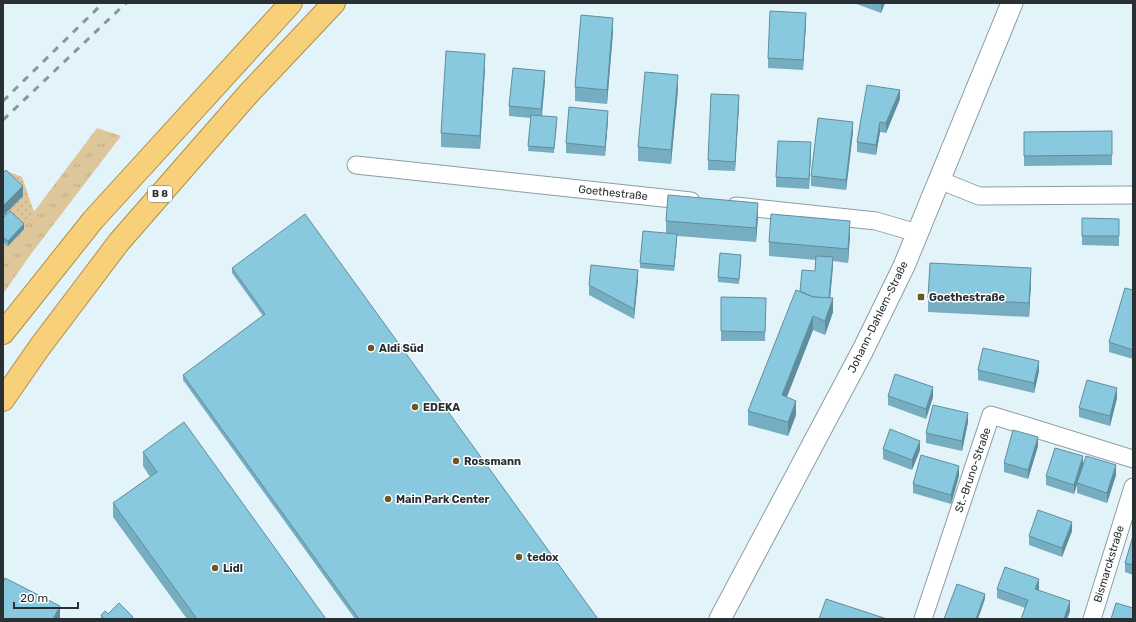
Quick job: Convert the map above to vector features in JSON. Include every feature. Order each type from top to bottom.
[{"type":"highway","points":[[3,333],[93,220],[291,3]]},
{"type":"highway","name":"B 8","points":[[3,400],[39,348],[119,242],[250,92],[334,3]]},
{"type":"street","name":"Johann-Dahlem-Straße","points":[[720,619],[863,350],[904,266],[938,180],[1012,3]]},
{"type":"street","name":"Goethestraße","points":[[356,165],[876,221],[917,233]]},
{"type":"street","points":[[938,180],[979,196],[1133,195]]},
{"type":"street","name":"St.-Bruno-Straße","points":[[923,619],[992,415],[1133,459]]},
{"type":"street","name":"Bismarckstraße","points":[[1092,619],[1133,487]]},
{"type":"green space","points":[[97,128],[121,136],[31,254],[3,294],[3,253]]},
{"type":"green space","points":[[3,170],[22,177],[34,212],[3,253]]},
{"type":"building","points":[[770,11],[806,13],[803,60],[768,58]]},
{"type":"building","points":[[581,15],[613,18],[607,90],[575,87]]},
{"type":"building","points":[[446,51],[485,54],[480,136],[441,133]]},
{"type":"building","points":[[513,68],[545,71],[541,109],[509,106]]},
{"type":"building","points":[[645,72],[678,75],[671,150],[638,147]]},
{"type":"building","points":[[867,85],[900,90],[886,123],[880,122],[876,145],[857,142]]},
{"type":"building","points":[[711,94],[739,95],[735,162],[708,160]]},
{"type":"building","points":[[569,107],[608,111],[605,147],[566,143]]},
{"type":"building","points":[[531,115],[557,117],[554,148],[528,146]]},
{"type":"building","points":[[818,118],[853,122],[846,180],[811,176]]},
{"type":"building","points":[[1112,131],[1112,155],[1024,156],[1024,132]]},
{"type":"building","points":[[778,141],[811,142],[809,179],[776,177]]},
{"type":"building","points":[[6,170],[23,186],[4,205],[3,173]]},
{"type":"building","points":[[668,195],[758,203],[756,228],[666,221]]},
{"type":"building","points":[[10,211],[24,224],[8,241],[3,237],[3,218]]},
{"type":"building","name":"Main Park Center","points":[[305,214],[598,619],[359,619],[183,375],[265,314],[232,268]]},
{"type":"building","points":[[771,214],[850,221],[848,249],[769,242]]},
{"type":"building","points":[[1082,218],[1119,219],[1119,236],[1082,236]]},
{"type":"building","points":[[643,231],[677,234],[674,266],[640,263]]},
{"type":"building","points":[[720,253],[741,255],[739,279],[718,277]]},
{"type":"building","points":[[816,256],[833,257],[829,298],[813,297],[800,291],[802,270],[815,271]]},
{"type":"building","points":[[930,263],[1031,268],[1029,303],[928,298]]},
{"type":"building","points":[[591,265],[638,270],[634,309],[589,285]]},
{"type":"building","points":[[1125,288],[1133,290],[1133,350],[1109,342]]},
{"type":"building","points":[[796,290],[813,297],[833,298],[825,321],[813,316],[782,395],[796,401],[788,422],[748,411]]},
{"type":"building","points":[[721,297],[766,298],[765,332],[721,331]]},
{"type":"building","points":[[983,348],[1039,361],[1034,383],[978,370]]},
{"type":"building","points":[[895,374],[933,387],[926,409],[888,396]]},
{"type":"building","points":[[1087,380],[1117,388],[1110,416],[1079,408]]},
{"type":"building","points":[[933,405],[968,413],[962,441],[926,433]]},
{"type":"building","name":"Lidl","points":[[184,422],[326,619],[197,619],[113,503],[157,472],[143,452]]},
{"type":"building","points":[[890,429],[920,441],[912,460],[883,449]]},
{"type":"building","points":[[1013,430],[1038,437],[1028,470],[1004,463]]},
{"type":"building","points":[[1055,448],[1083,456],[1074,485],[1046,476]]},
{"type":"building","points":[[921,455],[959,466],[951,495],[913,484]]},
{"type":"building","points":[[1086,456],[1116,465],[1107,493],[1077,483]]},
{"type":"building","points":[[1038,510],[1072,522],[1062,548],[1029,536]]},
{"type":"building","points":[[1133,536],[1133,565],[1125,563]]},
{"type":"building","points":[[1005,567],[1039,579],[1035,589],[1070,601],[1064,619],[1021,619],[1028,600],[997,589]]},
{"type":"building","points":[[5,578],[60,606],[53,619],[3,619],[3,583]]},
{"type":"building","points":[[957,584],[985,594],[976,619],[944,619]]},
{"type":"building","points":[[826,599],[887,619],[819,619]]},
{"type":"building","points":[[119,603],[133,617],[130,619],[104,619],[101,615],[105,611],[108,614]]},
{"type":"building","points":[[1116,603],[1133,608],[1133,619],[1111,619]]},
{"type":"railway","points":[[3,101],[103,3]]},
{"type":"railway","points":[[3,120],[126,3]]},
{"type":"place","name":"Goethestraße","points":[[921,297]]},
{"type":"place","name":"Aldi Süd","points":[[371,348]]},
{"type":"place","name":"EDEKA","points":[[415,407]]},
{"type":"place","name":"Rossmann","points":[[456,461]]},
{"type":"place","name":"Main Park Center","points":[[388,499]]},
{"type":"place","name":"tedox","points":[[519,557]]},
{"type":"place","name":"Lidl","points":[[215,568]]}]
